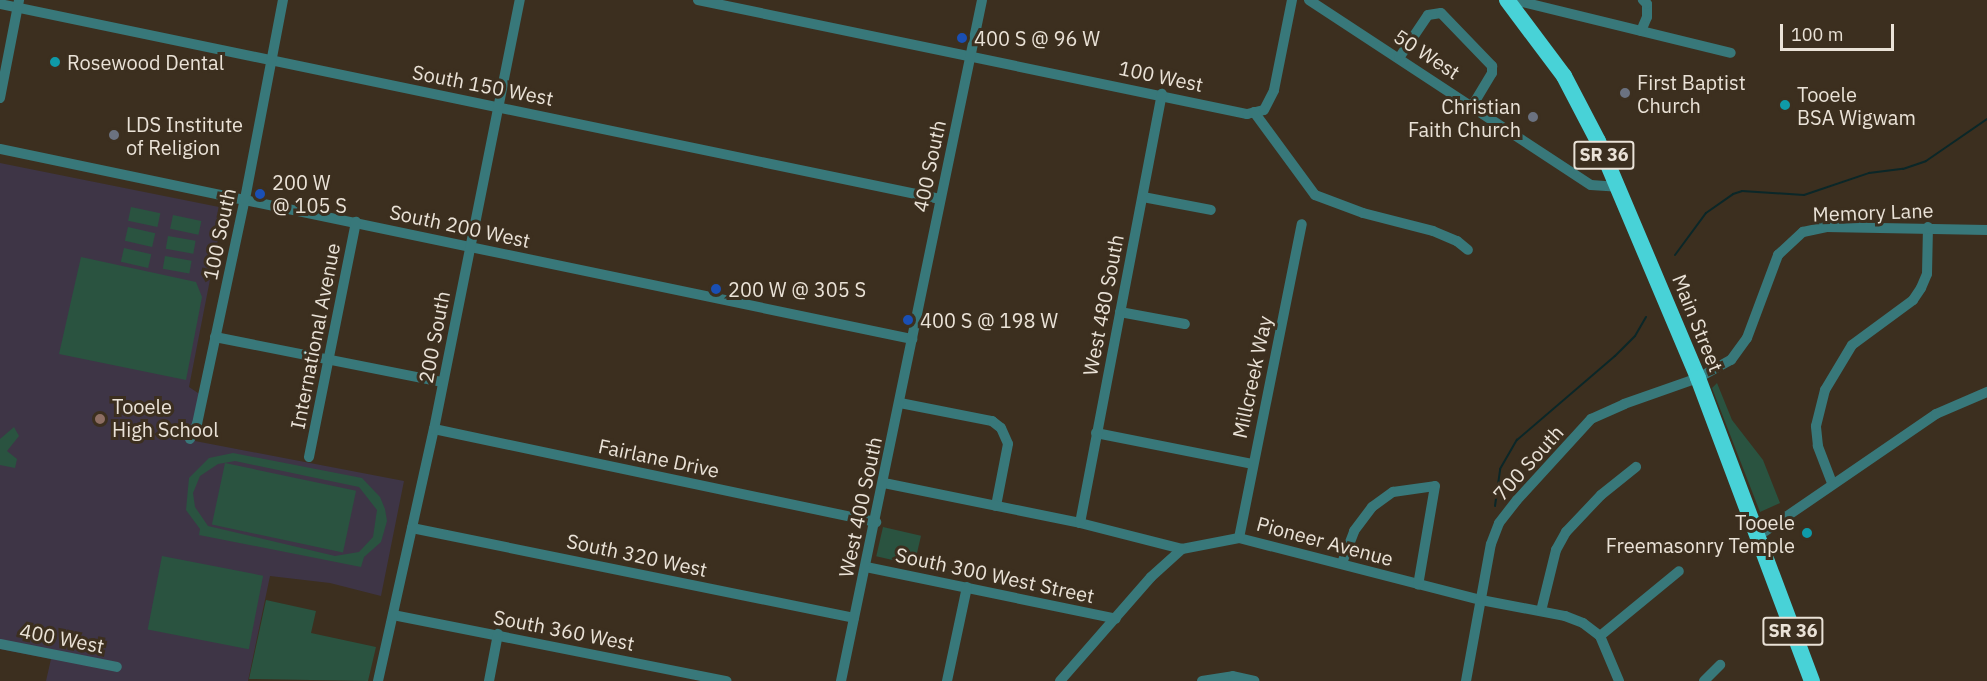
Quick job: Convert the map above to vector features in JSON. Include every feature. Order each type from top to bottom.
[{"type":"highway","name":"Main Street","points":[[1507,0],[1564,76],[1618,187],[1698,378],[1812,681]]},
{"type":"street","name":"100 South","points":[[190,439],[197,424],[245,199],[270,58],[283,0]]},
{"type":"street","name":"200 South","points":[[378,681],[434,429],[500,106],[519,0]]},
{"type":"street","name":"100 West","points":[[698,0],[1162,94],[1247,114],[1259,111]]},
{"type":"street","name":"400 South","points":[[912,339],[982,0]]},
{"type":"street","points":[[1292,0],[1274,90],[1259,111],[1315,195],[1363,213],[1433,231],[1457,241],[1468,250]]},
{"type":"street","name":"50 West","points":[[1309,0],[1591,184],[1618,187]]},
{"type":"street","points":[[1514,0],[1731,53]]},
{"type":"street","points":[[1641,31],[1647,17],[1647,4],[1643,0]]},
{"type":"street","name":"South 150 West","points":[[0,4],[18,4],[940,199]]},
{"type":"street","points":[[0,98],[18,4]]},
{"type":"street","points":[[1399,58],[1428,15],[1438,12],[1471,40],[1493,69],[1473,105]]},
{"type":"street","name":"West 480 South","points":[[1080,523],[1162,94]]},
{"type":"street","name":"South 200 West","points":[[0,149],[912,339]]},
{"type":"street","points":[[1143,197],[1211,210]]},
{"type":"street","name":"International Avenue","points":[[309,457],[356,222]]},
{"type":"street","name":"Millcreek Way","points":[[1239,537],[1302,224]]},
{"type":"street","name":"Memory Lane","points":[[1698,378],[1731,360],[1747,338],[1778,255],[1803,232],[1826,227],[1928,227],[1987,230]]},
{"type":"street","points":[[1832,483],[1818,446],[1816,426],[1825,390],[1851,345],[1913,300],[1921,288],[1927,273],[1928,227]]},
{"type":"street","points":[[1120,312],[1185,324]]},
{"type":"street","points":[[215,337],[443,382]]},
{"type":"street","name":"West 400 South","points":[[841,681],[876,522],[912,339]]},
{"type":"street","name":"700 South","points":[[1466,681],[1491,544],[1499,523],[1592,419],[1624,404],[1698,378]]},
{"type":"street","points":[[1758,536],[1935,414],[1987,392]]},
{"type":"street","points":[[900,403],[992,421],[1001,428],[1008,444],[996,506]]},
{"type":"street","name":"Fairlane Drive","points":[[434,429],[876,522]]},
{"type":"street","points":[[1096,433],[1252,464]]},
{"type":"street","points":[[1541,611],[1556,550],[1566,532],[1601,495],[1636,467]]},
{"type":"street","name":"Pioneer Avenue","points":[[884,483],[1080,523],[1182,549],[1239,537],[1418,585],[1541,611],[1583,623],[1600,636]]},
{"type":"street","points":[[1342,563],[1354,531],[1372,507],[1393,492],[1435,486],[1418,585]]},
{"type":"street","name":"South 320 West","points":[[412,528],[854,618]]},
{"type":"street","points":[[1060,681],[1182,549]]},
{"type":"street","name":"South 300 West Street","points":[[866,567],[1116,619]]},
{"type":"street","points":[[1620,681],[1600,636],[1679,571]]},
{"type":"street","points":[[947,681],[966,587]]},
{"type":"street","name":"South 360 West","points":[[393,615],[727,681]]},
{"type":"street","points":[[489,681],[498,634]]},
{"type":"street","name":"400 West","points":[[3,644],[117,667]]},
{"type":"street","points":[[1704,681],[1720,665]]},
{"type":"street","points":[[1202,681],[1233,676],[1254,681]]},
{"type":"shaded area","name":"Tooele High School","points":[[0,163],[224,208],[189,387],[204,397],[195,441],[404,481],[381,596],[330,583],[270,576],[248,681],[46,681],[51,659],[0,649]]},
{"type":"green space","points":[[131,207],[160,213],[157,227],[128,221]]},
{"type":"green space","points":[[173,215],[201,221],[198,235],[170,229]]},
{"type":"green space","points":[[128,227],[155,233],[152,247],[125,241]]},
{"type":"green space","points":[[168,236],[196,241],[193,254],[166,249]]},
{"type":"green space","points":[[124,248],[151,254],[148,268],[121,262]]},
{"type":"green space","points":[[165,256],[192,261],[189,273],[163,269]]},
{"type":"green space","points":[[81,257],[196,282],[202,297],[186,380],[59,354]]},
{"type":"green space","points":[[1717,383],[1732,420],[1763,460],[1780,503],[1760,512],[1712,388]]},
{"type":"green space","points":[[14,427],[19,436],[7,451],[17,459],[15,468],[0,465],[0,439]]},
{"type":"green space","points":[[233,453],[362,478],[380,497],[385,509],[387,521],[381,542],[364,557],[361,567],[199,535],[200,529],[186,510],[189,478],[209,458]],"holes":[[[235,461],[359,487],[377,510],[373,537],[359,552],[335,556],[208,526],[195,507],[193,493],[200,476],[218,464]]]},
{"type":"green space","points":[[225,463],[356,491],[343,552],[212,525]]},
{"type":"green space","points":[[883,527],[921,536],[914,565],[876,556]]},
{"type":"green space","points":[[162,556],[263,576],[249,649],[148,630]]},
{"type":"green space","points":[[266,600],[316,611],[311,633],[376,647],[368,681],[249,679]]},
{"type":"waterway","points":[[1675,255],[1706,213],[1733,194],[1742,191],[1804,195],[1869,173],[1903,169],[1926,161],[1987,119]]},
{"type":"waterway","points":[[1495,506],[1500,469],[1517,440],[1615,356],[1635,336],[1646,317]]},
{"type":"place","name":"400 S @ 96 W","points":[[962,38]]},
{"type":"place","name":"Rosewood Dental","points":[[55,62]]},
{"type":"place","name":"First Baptist Church","points":[[1625,93]]},
{"type":"place","name":"Tooele BSA Wigwam","points":[[1785,105]]},
{"type":"place","name":"Christian Faith Church","points":[[1533,117]]},
{"type":"place","name":"LDS Institute of Religion","points":[[114,135]]},
{"type":"place","name":"200 W @ 105 S","points":[[260,194]]},
{"type":"place","name":"200 W @ 305 S","points":[[716,289]]},
{"type":"place","name":"400 S @ 198 W","points":[[908,320]]},
{"type":"place","name":"Tooele High School","points":[[100,419]]},
{"type":"place","name":"Tooele Freemasonry Temple","points":[[1807,533]]}]
